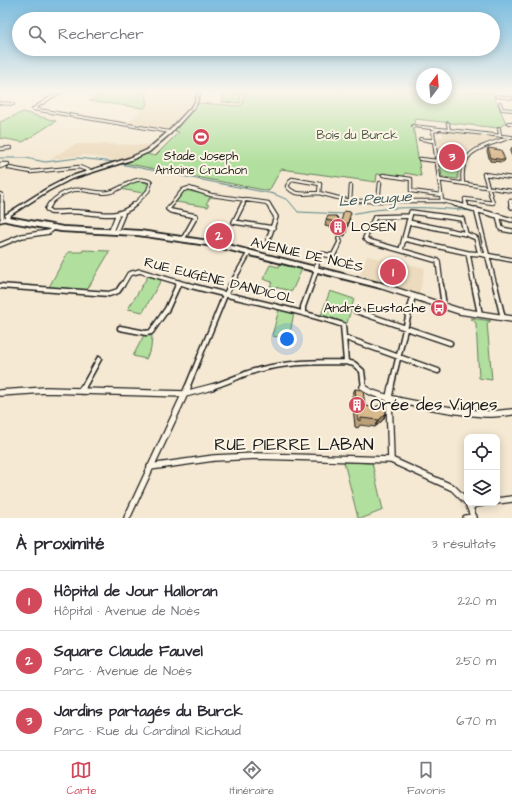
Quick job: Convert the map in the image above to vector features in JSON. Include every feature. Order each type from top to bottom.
[{"type":"main road","points":[[2,219],[56,184],[148,151],[170,132],[185,115]]},
{"type":"street","points":[[70,115],[170,132]]},
{"type":"street","points":[[448,123],[449,130]]},
{"type":"street","points":[[413,126],[512,137]]},
{"type":"street","points":[[498,128],[501,135],[500,136],[503,140]]},
{"type":"street","points":[[439,130],[433,131],[442,202]]},
{"type":"street","points":[[463,183],[461,171],[462,164],[475,150],[512,137]]},
{"type":"street","points":[[420,139],[434,141]]},
{"type":"street","points":[[0,149],[10,148]]},
{"type":"street","points":[[420,159],[462,164]]},
{"type":"street","points":[[0,164],[8,164],[0,167]]},
{"type":"street","points":[[9,168],[32,172],[79,167],[90,171]]},
{"type":"street","points":[[383,174],[411,179],[411,191],[441,195]]},
{"type":"street","points":[[466,206],[465,199],[493,203],[484,174],[512,178]]},
{"type":"street","points":[[145,179],[151,182],[151,187],[134,207],[117,216],[81,212],[54,212],[48,210],[47,207],[60,195],[72,189],[79,188],[98,193],[105,193],[118,189],[132,180],[145,179]]},
{"type":"street","points":[[319,193],[318,182],[292,179],[287,186],[291,191],[299,193],[319,193],[350,201],[442,202],[466,206],[512,220]]},
{"type":"street","points":[[440,180],[512,191]]},
{"type":"street","points":[[378,201],[380,183]]},
{"type":"street","points":[[350,201],[351,186]]},
{"type":"street","points":[[183,239],[196,216],[171,211],[168,209],[183,190],[189,188],[211,195],[268,203],[276,217],[268,240]]},
{"type":"street","points":[[0,194],[2,195],[2,219],[55,227]]},
{"type":"street","points":[[245,199],[234,222],[273,228]]},
{"type":"street","points":[[512,201],[510,201],[512,207]]},
{"type":"street","points":[[476,209],[504,318]]},
{"type":"street","points":[[401,250],[411,212],[414,211],[462,219],[466,234]]},
{"type":"street","points":[[114,231],[123,214]]},
{"type":"street","points":[[498,215],[501,229],[512,231]]},
{"type":"street","points":[[114,231],[117,216]]},
{"type":"street","points":[[410,216],[375,217],[364,238],[368,241],[440,262],[444,306]]},
{"type":"street","points":[[408,222],[466,234],[476,238],[480,254]]},
{"type":"street","name":"AVENUE DE NOÈS","points":[[0,245],[22,236],[49,232],[55,227],[71,230],[114,231],[183,239],[215,244],[365,280],[444,306],[480,316],[512,319]]},
{"type":"street","points":[[303,312],[316,269],[318,256],[321,254],[334,256],[340,242],[339,239]]},
{"type":"street","points":[[404,239],[468,253],[512,260]]},
{"type":"street","points":[[127,518],[185,394],[225,295],[249,253]]},
{"type":"street","points":[[468,253],[480,316]]},
{"type":"street","name":"RUE EUGÈNE DANDICOL","points":[[0,286],[109,294],[118,291],[130,274],[135,271],[225,295],[303,312],[343,325],[346,338]]},
{"type":"street","points":[[120,328],[146,333],[154,329],[160,316],[170,304],[180,282]]},
{"type":"street","points":[[413,296],[389,397],[391,460],[453,488],[464,499]]},
{"type":"street","points":[[356,311],[450,343]]},
{"type":"street","points":[[124,334],[126,329]]},
{"type":"street","points":[[346,362],[346,338],[438,371]]},
{"type":"street","points":[[81,391],[99,359]]},
{"type":"street","points":[[0,393],[46,390],[185,394],[224,384],[249,373],[286,365],[315,362],[346,362],[354,364],[362,371],[363,385],[366,390],[389,397],[450,409],[488,414],[512,412]]},
{"type":"street","name":"RUE PIERRE LABAN","points":[[150,467],[214,458],[257,456],[391,460]]},
{"type":"street","points":[[500,501],[512,499]]},
{"type":"street","points":[[466,518],[474,518],[470,506]]},
{"type":"shaded area","points":[[135,115],[183,115],[169,131],[127,124]]},
{"type":"shaded area","points":[[442,130],[487,135],[497,137],[498,140],[474,148],[437,143],[437,137],[443,137]]},
{"type":"shaded area","points":[[75,144],[153,145],[140,154],[119,161],[85,155],[51,159]]},
{"type":"shaded area","points":[[437,144],[472,148],[465,154],[438,151]]},
{"type":"shaded area","points":[[367,256],[380,259],[384,258],[425,268],[419,294],[360,275]]},
{"type":"green space","points":[[16,115],[35,115],[56,121],[23,142],[0,138],[0,122]]},
{"type":"green space","name":"Bois du Burck","points":[[188,115],[502,115],[506,123],[498,128],[415,119],[413,126],[421,176],[405,173],[404,178],[377,174],[376,182],[281,169],[269,191],[124,163],[146,154],[155,156],[179,132],[174,131]]},
{"type":"green space","points":[[440,151],[465,154],[458,163],[442,161]]},
{"type":"green space","points":[[440,163],[458,166],[458,179],[442,177]]},
{"type":"green space","points":[[139,180],[149,184],[149,187],[143,193],[120,189],[126,184]]},
{"type":"green space","points":[[185,190],[211,196],[206,204],[209,205],[208,207],[176,202]]},
{"type":"green space","points":[[212,229],[232,233],[225,243],[206,240]]},
{"type":"green space","points":[[83,250],[110,251],[87,290],[49,287],[68,252],[82,252]]},
{"type":"green space","points":[[280,264],[302,269],[292,291],[270,286],[272,282],[263,279],[270,265],[279,267]]},
{"type":"green space","points":[[148,276],[161,280],[143,312],[128,309]]},
{"type":"green space","points":[[330,291],[354,299],[347,323],[321,315]]},
{"type":"green space","points":[[279,309],[294,312],[289,339],[272,336]]},
{"type":"green space","points":[[470,318],[491,321],[487,323],[492,380],[479,378],[476,323]]},
{"type":"green space","points":[[144,335],[152,336],[151,348],[146,359],[133,356]]},
{"type":"green space","points":[[344,462],[372,463],[383,510],[363,518],[358,518]]},
{"type":"building","points":[[488,148],[501,150],[505,160],[491,158]]},
{"type":"building","points":[[344,211],[351,212],[346,230],[338,229],[340,223],[326,220],[328,216],[336,216],[341,221]]},
{"type":"building","points":[[355,389],[363,390],[365,406],[375,407],[382,404],[386,408],[386,413],[379,420],[361,418],[361,421],[358,420]]},
{"type":"waterway","name":"Le Peugue","points":[[0,158],[26,158],[45,162],[78,158],[115,162]]},
{"type":"waterway","name":"Le Peugue","points":[[120,164],[274,194],[288,200],[298,212],[344,214]]},
{"type":"waterway","name":"Le Peugue","points":[[351,214],[397,208],[473,211]]},
{"type":"place","name":"Stade Joseph Antoine Cruchon","points":[[201,137]]},
{"type":"place","name":"Jardins partagés du Burck","points":[[452,157]]},
{"type":"place","name":"LOSËN","points":[[338,227]]},
{"type":"place","name":"Square Claude Fauvel","points":[[219,236]]},
{"type":"place","name":"Hôpital de Jour Halloran","points":[[393,272]]},
{"type":"place","name":"André Eustache","points":[[439,308]]},
{"type":"place","name":"Orée des Vignes","points":[[357,405]]}]
